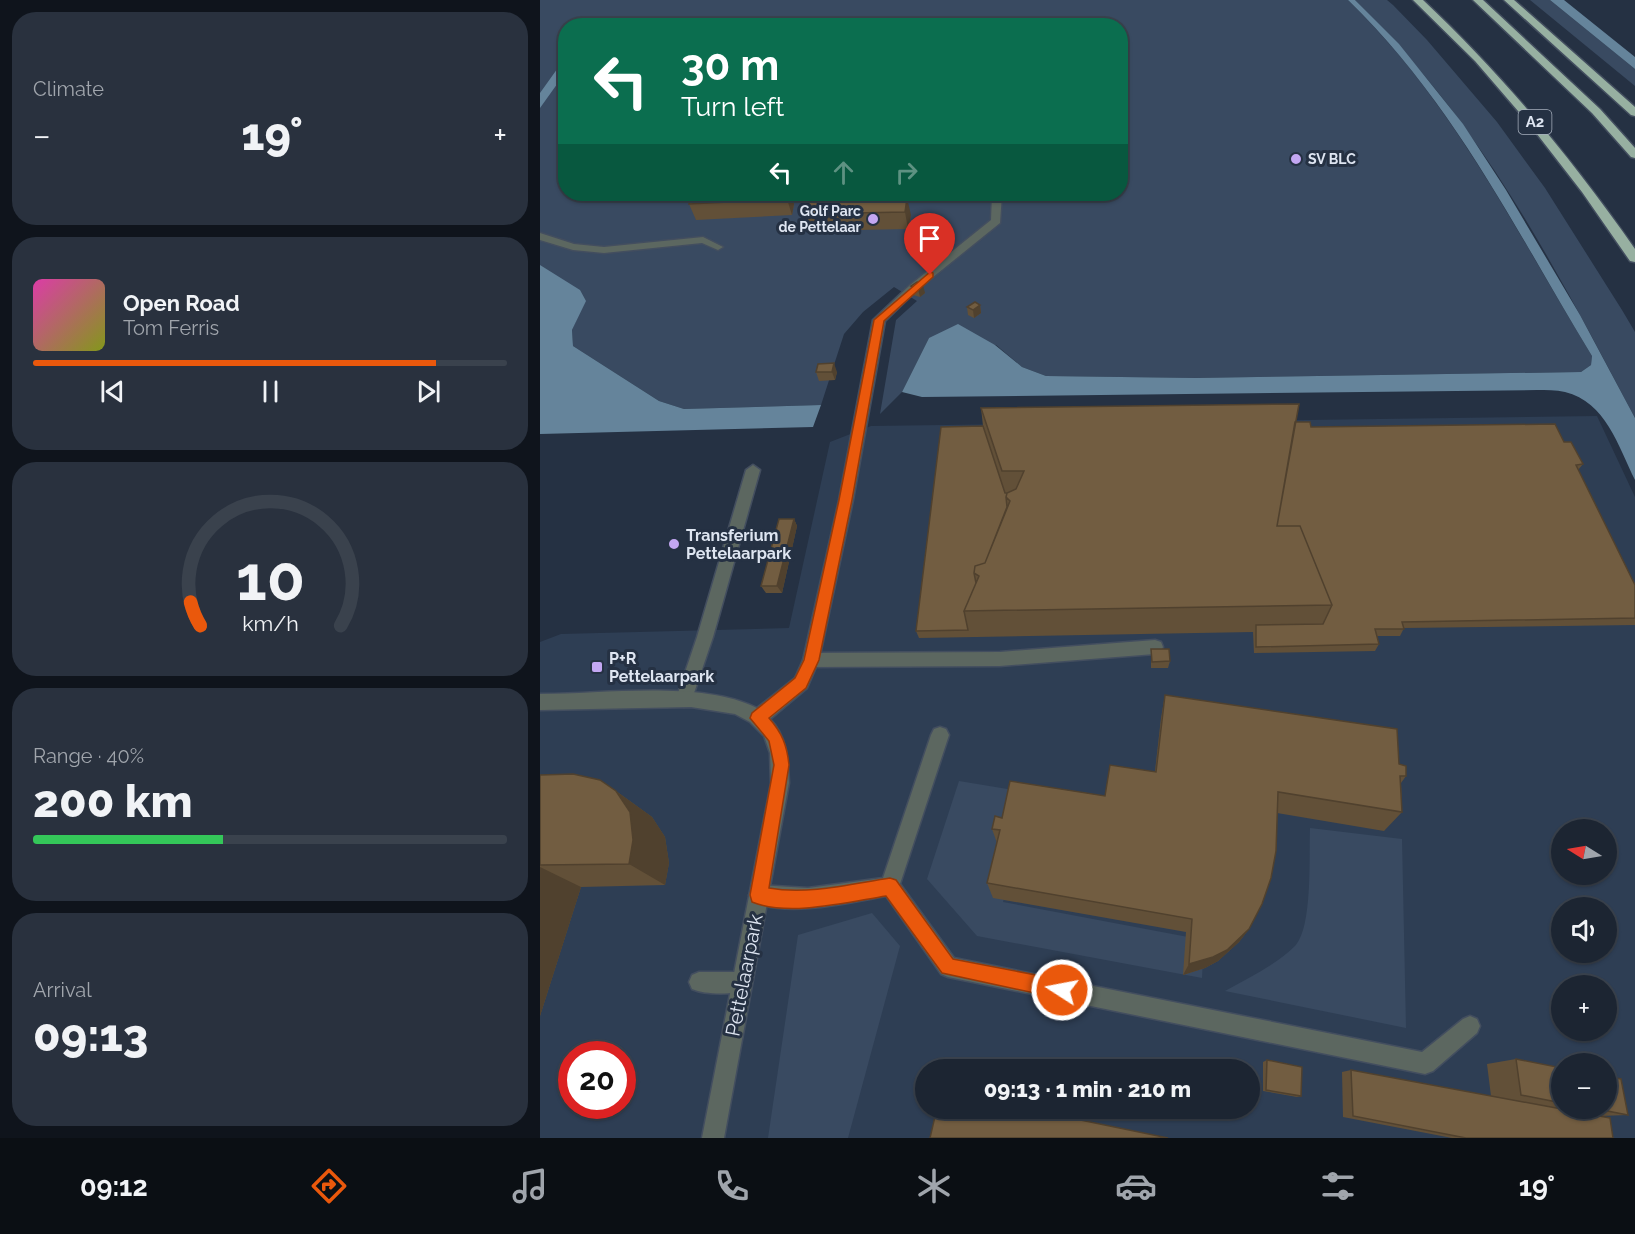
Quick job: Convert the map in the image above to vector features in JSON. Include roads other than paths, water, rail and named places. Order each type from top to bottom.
[{"type":"highway","name":"A2","points":[[1418,0],[1487,68],[1532,118],[1594,198],[1635,258]]},
{"type":"highway","points":[[1478,0],[1596,111],[1635,155]]},
{"type":"highway","points":[[1509,0],[1635,113]]},
{"type":"street","points":[[758,718],[801,683],[811,660],[846,500],[879,320],[913,288],[996,221],[997,201]]},
{"type":"street","points":[[540,236],[573,247],[604,250],[703,240],[718,247]]},
{"type":"street","points":[[684,699],[705,637],[753,470]]},
{"type":"street","points":[[811,660],[1000,659],[1155,647]]},
{"type":"street","name":"Pettelaarpark","points":[[540,702],[714,700],[730,703],[758,718],[775,737],[782,765],[713,1138]]},
{"type":"street","points":[[890,886],[940,735]]},
{"type":"street","points":[[759,895],[780,899],[831,896],[890,886]]},
{"type":"street","points":[[890,886],[948,967],[1425,1063],[1470,1026]]},
{"type":"street","points":[[699,982],[742,982]]},
{"type":"place","name":"SV BLC","points":[[1296,159]]},
{"type":"place","name":"Golf Parc de Pettelaar","points":[[873,219]]},
{"type":"place","name":"Transferium Pettelaarpark","points":[[674,544]]},
{"type":"place","name":"P+R Pettelaarpark","points":[[597,667]]}]
